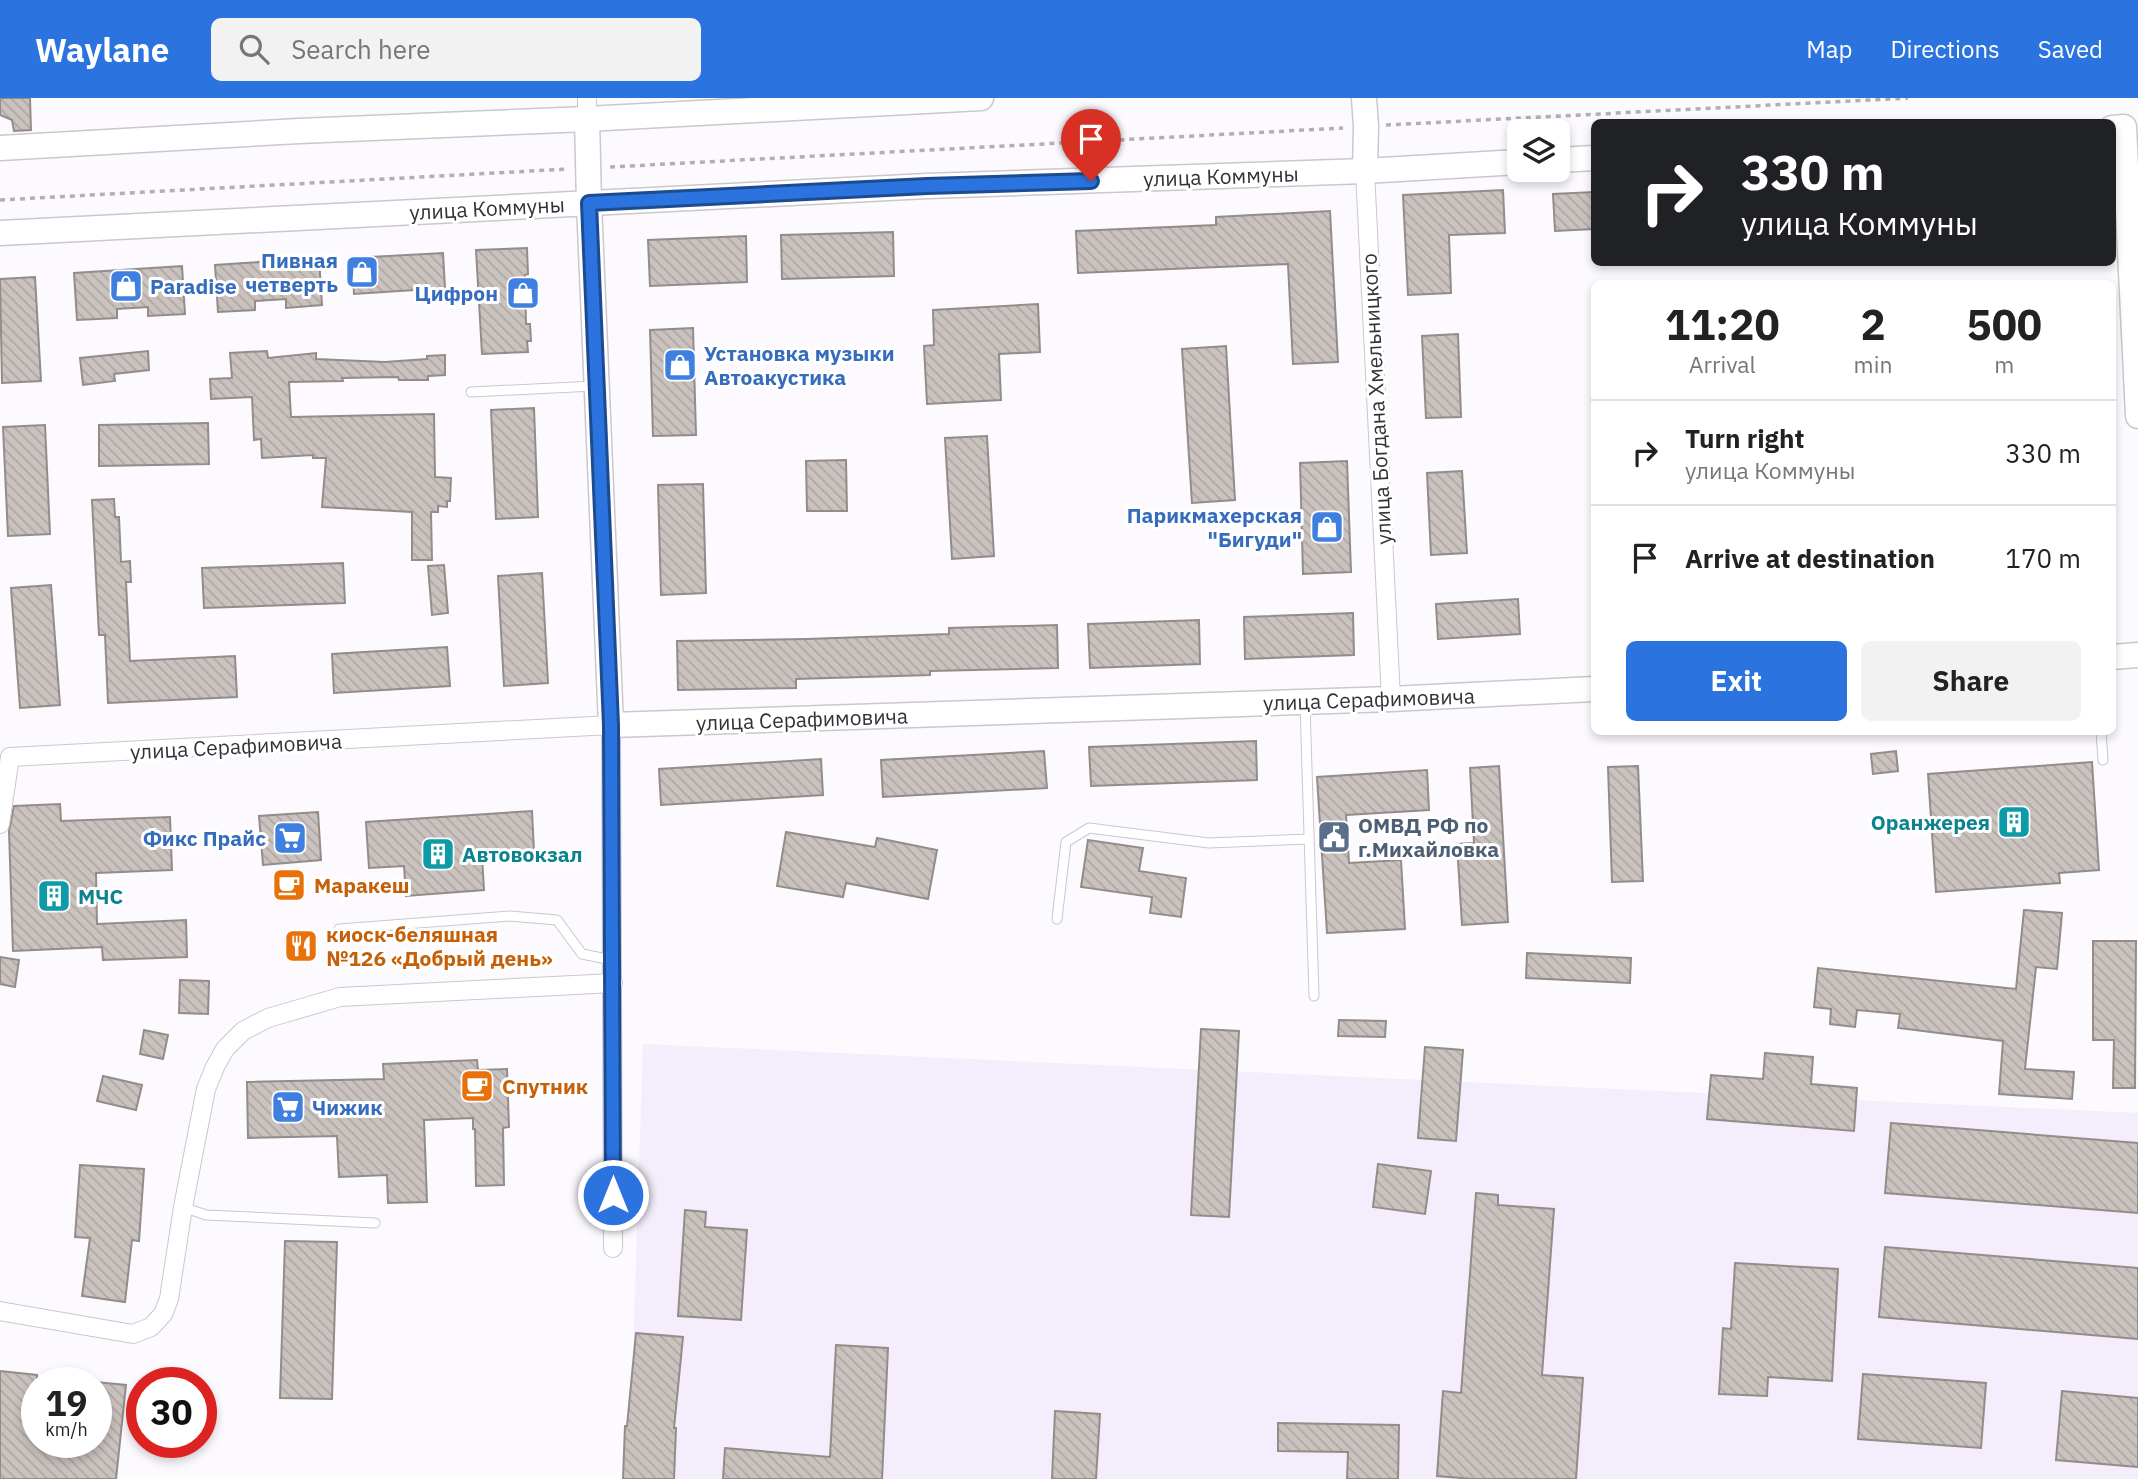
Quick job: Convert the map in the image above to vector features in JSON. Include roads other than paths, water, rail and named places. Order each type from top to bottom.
[{"type":"street","points":[[0,148],[299,131],[587,109],[981,98]]},
{"type":"street","name":"улица Богдана Хмельницкого","points":[[1364,98],[1365,171],[1391,699]]},
{"type":"street","points":[[587,109],[611,725],[613,1248]]},
{"type":"street","points":[[2118,128],[2134,231],[2138,416]]},
{"type":"street","points":[[1570,159],[1591,158]]},
{"type":"street","name":"улица Коммуны","points":[[0,233],[927,186],[1365,171],[1507,163]]},
{"type":"street","points":[[2116,657],[2138,655]]},
{"type":"street","name":"улица Серафимовича","points":[[5,751],[611,725],[1391,699],[1591,689]]},
{"type":"street","points":[[0,824],[5,751]]},
{"type":"street","points":[[0,1311],[133,1334],[151,1326],[163,1314],[169,1299],[206,1089],[226,1049],[243,1031],[268,1018],[340,998],[613,983]]},
{"type":"lane","points":[[471,392],[597,386]]},
{"type":"lane","points":[[1305,702],[1314,996]]},
{"type":"lane","points":[[2101,735],[2103,760]]},
{"type":"lane","points":[[1057,919],[1066,842],[1089,828],[1209,843],[1309,839]]},
{"type":"lane","points":[[340,929],[510,916],[557,919],[582,954],[612,960]]},
{"type":"lane","points":[[183,1208],[206,1214],[375,1223]]},
{"type":"place","name":"Пивная четверть","points":[[362,272]]},
{"type":"place","name":"Paradise","points":[[126,286]]},
{"type":"place","name":"Цифрон","points":[[523,293]]},
{"type":"place","name":"Установка музыки Автоакустика","points":[[680,365]]},
{"type":"place","name":"Парикмахерская \"Бигуди\"","points":[[1327,527]]},
{"type":"place","name":"Оранжерея","points":[[2014,822]]},
{"type":"place","name":"ОМВД РФ по г.Михайловка","points":[[1334,837]]},
{"type":"place","name":"Фикс Прайс","points":[[290,838]]},
{"type":"place","name":"Автовокзал","points":[[438,854]]},
{"type":"place","name":"Маракеш","points":[[289,885]]},
{"type":"place","name":"МЧС","points":[[54,896]]},
{"type":"place","name":"киоск-беляшная №126 «Добрый день»","points":[[301,946]]},
{"type":"place","name":"Спутник","points":[[477,1086]]},
{"type":"place","name":"Чижик","points":[[288,1107]]}]
